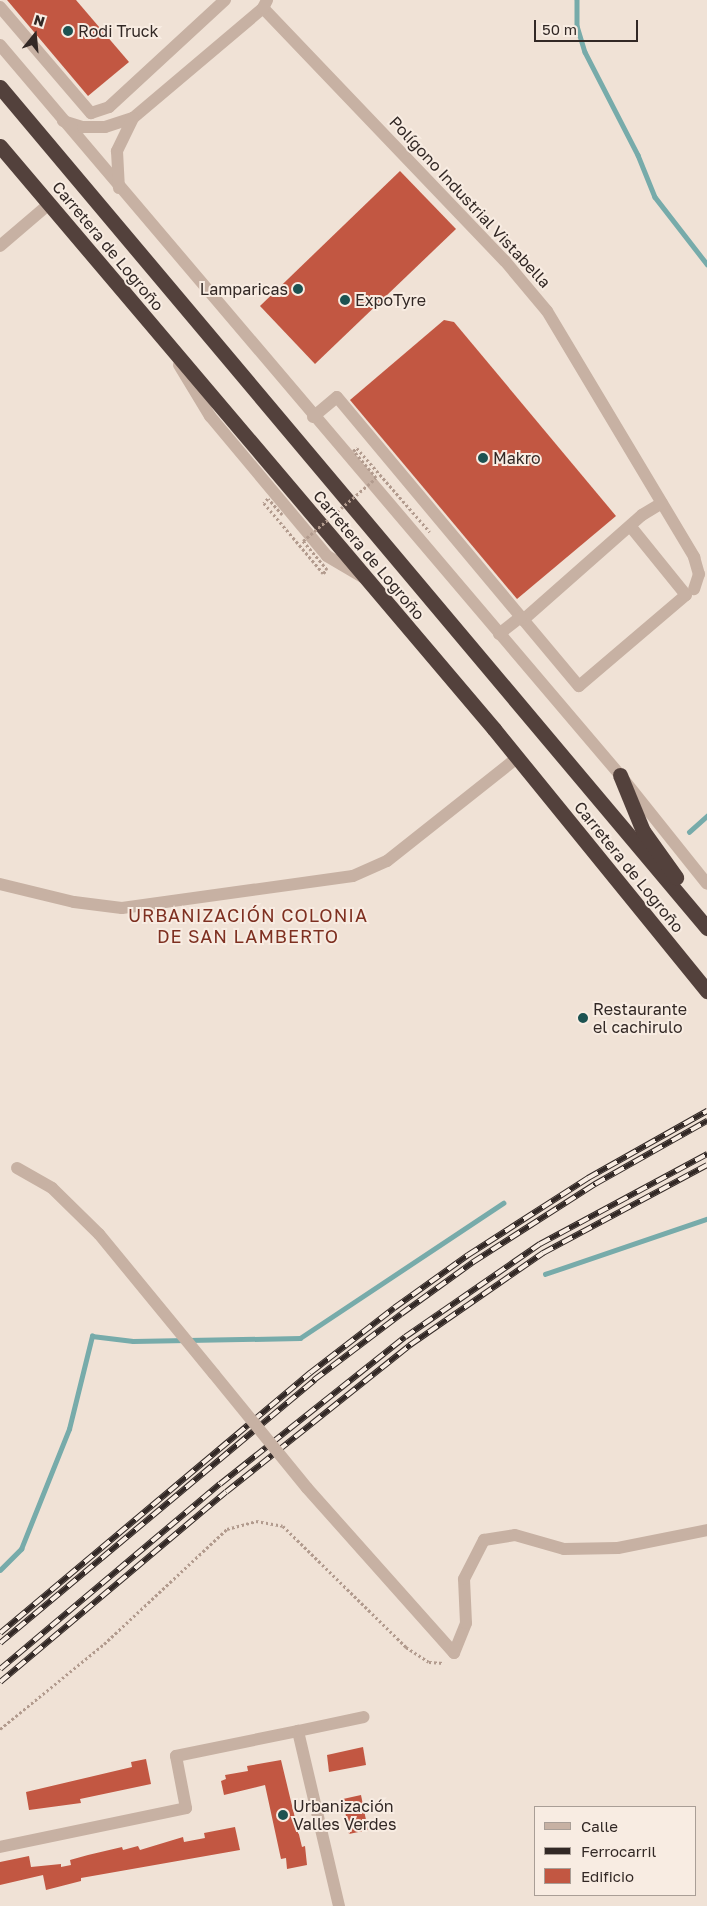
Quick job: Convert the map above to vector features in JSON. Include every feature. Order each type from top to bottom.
[{"type":"highway","name":"Carretera de Logroño","points":[[0,87],[707,928]]},
{"type":"highway","name":"Carretera de Logroño","points":[[0,146],[369,581],[517,758],[707,991]]},
{"type":"highway","points":[[620,775],[643,831],[707,921]]},
{"type":"street","points":[[0,7],[91,113],[109,107],[226,0]]},
{"type":"street","name":"Polígono Industrial Vistabella","points":[[133,118],[265,4],[534,294],[697,563],[699,574],[694,589]]},
{"type":"street","points":[[0,45],[313,417],[620,775],[707,884]]},
{"type":"street","points":[[62,120],[83,127],[105,127],[133,118]]},
{"type":"street","points":[[119,188],[117,151],[133,118]]},
{"type":"street","points":[[0,246],[49,204]]},
{"type":"street","points":[[313,417],[337,396],[579,686],[686,595],[631,527]]},
{"type":"street","points":[[499,634],[522,619],[631,527],[642,515],[662,503]]},
{"type":"street","points":[[0,884],[74,902],[122,908],[353,876],[387,861],[517,758]]},
{"type":"street","points":[[17,1168],[52,1188],[99,1234],[307,1488],[454,1654],[466,1623],[464,1579],[484,1540],[515,1535],[564,1549],[618,1548],[707,1530]]},
{"type":"street","points":[[0,1847],[186,1808],[176,1756],[364,1717]]},
{"type":"street","points":[[298,1730],[339,1906]]},
{"type":"path","points":[[282,516],[268,499],[264,503],[323,573],[327,570],[303,541],[376,478],[353,451],[357,448],[430,532]]},
{"type":"path","points":[[0,1728],[104,1644],[227,1529],[256,1520],[283,1526],[406,1648],[429,1662],[445,1663],[454,1654]]},
{"type":"building","name":"Rodi Truck","points":[[7,0],[76,0],[129,62],[88,96]]},
{"type":"building","name":"ExpoTyre","points":[[400,171],[456,229],[315,364],[260,306]]},
{"type":"building","name":"Makro","points":[[444,320],[454,322],[616,516],[517,599],[350,400]]},
{"type":"building","name":"Urbanización Valles Verdes","points":[[363,1747],[366,1765],[329,1772],[327,1755]]},
{"type":"building","points":[[146,1759],[151,1784],[80,1799],[81,1803],[29,1810],[26,1792],[132,1767],[131,1762]]},
{"type":"building","points":[[281,1760],[302,1847],[305,1846],[307,1865],[287,1869],[286,1858],[281,1859],[265,1785],[224,1795],[221,1781],[226,1779],[225,1775],[248,1771],[247,1766]]},
{"type":"building","name":"Urbanización Valles Verdes","points":[[361,1795],[368,1830],[349,1834],[343,1799]]},
{"type":"building","points":[[235,1827],[240,1850],[81,1878],[81,1881],[46,1890],[43,1875],[0,1885],[0,1862],[29,1856],[31,1867],[61,1864],[61,1867],[71,1865],[70,1860],[122,1847],[123,1850],[138,1846],[140,1850],[183,1837],[184,1842],[205,1838],[204,1833]]},
{"type":"waterway","points":[[577,0],[577,26],[585,52],[638,155],[655,197],[707,264]]},
{"type":"waterway","points":[[689,832],[707,816]]},
{"type":"waterway","points":[[0,1570],[21,1549],[69,1429],[92,1336],[133,1341],[300,1338],[503,1203]]},
{"type":"waterway","points":[[545,1274],[707,1219]]},
{"type":"railway","points":[[0,1633],[310,1373],[394,1308],[468,1255],[588,1178],[707,1111]]},
{"type":"railway","points":[[0,1643],[314,1380],[401,1314],[473,1262],[595,1184],[707,1121]]},
{"type":"railway","points":[[0,1669],[220,1484],[405,1337],[540,1244],[707,1154]]},
{"type":"railway","points":[[0,1682],[226,1492],[410,1345],[543,1253],[707,1165]]},
{"type":"place","name":"Rodi Truck","points":[[68,31]]},
{"type":"place","name":"Lamparicas","points":[[298,289]]},
{"type":"place","name":"ExpoTyre","points":[[345,300]]},
{"type":"place","name":"Makro","points":[[483,458]]},
{"type":"place","name":"Restaurante el cachirulo","points":[[583,1018]]},
{"type":"place","name":"Urbanización Valles Verdes","points":[[283,1815]]},
{"type":"district","name":"URBANIZACIÓN COLONIA DE SAN LAMBERTO","points":[[248,926]]}]
